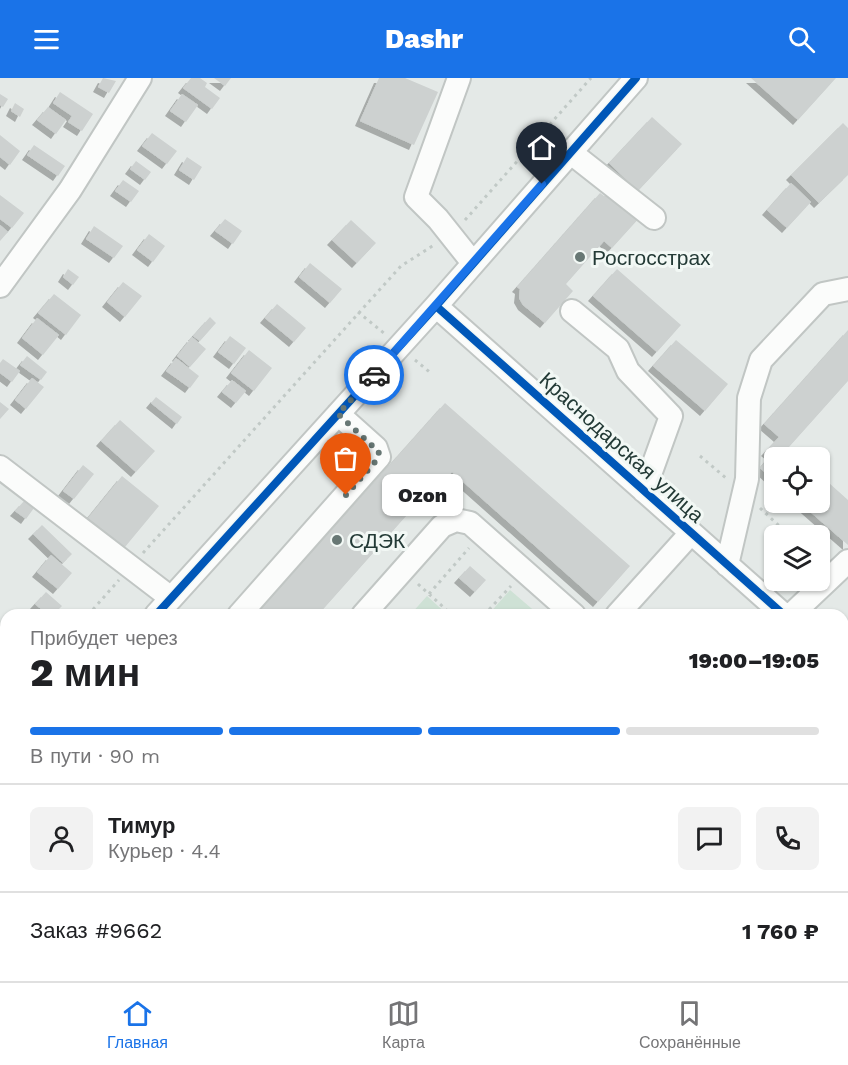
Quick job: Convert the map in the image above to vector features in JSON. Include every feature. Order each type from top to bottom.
[{"type":"street","points":[[0,286],[70,190],[140,78]]},
{"type":"street","points":[[459,78],[416,197],[473,263]]},
{"type":"street","points":[[0,467],[130,567],[164,609],[223,540],[436,306],[636,78]]},
{"type":"street","points":[[570,152],[654,218]]},
{"type":"street","points":[[727,565],[747,479],[749,398],[761,360],[823,294],[848,289]]},
{"type":"street","name":"Краснодарская улица","points":[[436,306],[776,609]]},
{"type":"street","points":[[572,311],[618,349],[628,370],[671,416],[644,491]]},
{"type":"street","points":[[244,609],[379,457],[376,448],[338,414]]},
{"type":"street","points":[[368,609],[448,522],[464,520],[567,609]]},
{"type":"street","points":[[622,609],[691,533]]},
{"type":"street","points":[[788,609],[848,561]]},
{"type":"path","points":[[93,609],[401,266],[462,224],[591,78]]},
{"type":"path","points":[[429,594],[482,534]]},
{"type":"path","points":[[402,571],[445,609]]},
{"type":"path","points":[[489,609],[524,571]]},
{"type":"green space","points":[[510,590],[532,609],[493,609]]},
{"type":"green space","points":[[427,596],[441,609],[415,609]]},
{"type":"building","points":[[103,78],[116,81],[109,93],[98,87]]},
{"type":"building","points":[[191,78],[200,78],[207,83],[205,87],[220,98],[212,109],[183,88]]},
{"type":"building","points":[[214,78],[231,78],[225,86]]},
{"type":"building","points":[[379,78],[405,78],[438,92],[414,145],[360,121]]},
{"type":"building","points":[[751,78],[836,78],[798,120]]},
{"type":"building","points":[[60,92],[93,114],[82,131],[68,122],[72,116],[53,103]]},
{"type":"building","points":[[0,94],[8,99],[3,107],[0,105]]},
{"type":"building","points":[[182,94],[198,105],[186,122],[170,111]]},
{"type":"building","points":[[15,103],[24,109],[20,117],[11,111]]},
{"type":"building","points":[[48,107],[66,120],[56,134],[37,120]]},
{"type":"building","points":[[652,117],[682,144],[638,191],[609,163]]},
{"type":"building","points":[[843,123],[848,128],[848,175],[819,203],[791,175]]},
{"type":"building","points":[[152,133],[177,151],[167,164],[142,146]]},
{"type":"building","points":[[0,135],[20,151],[10,165],[0,157]]},
{"type":"building","points":[[34,145],[65,166],[58,176],[27,155]]},
{"type":"building","points":[[187,157],[202,167],[194,180],[179,170]]},
{"type":"building","points":[[136,161],[151,172],[145,180],[130,169]]},
{"type":"building","points":[[123,180],[139,191],[131,202],[115,191]]},
{"type":"building","points":[[791,183],[811,202],[787,228],[767,210]]},
{"type":"building","points":[[600,193],[604,196],[613,194],[641,216],[612,248],[604,241],[566,284],[573,291],[545,323],[523,305],[519,298],[520,289],[517,287]]},
{"type":"building","points":[[0,195],[24,213],[12,228],[0,219]]},
{"type":"building","points":[[225,219],[242,231],[233,244],[215,231]]},
{"type":"building","points":[[351,220],[376,243],[357,263],[332,240]]},
{"type":"building","points":[[0,225],[8,232],[0,241]]},
{"type":"building","points":[[94,226],[123,246],[114,258],[86,239]]},
{"type":"building","points":[[149,234],[165,246],[153,262],[137,250]]},
{"type":"building","points":[[310,263],[342,289],[330,303],[299,277]]},
{"type":"building","points":[[68,269],[79,277],[73,285],[63,277]]},
{"type":"building","points":[[617,269],[681,325],[657,352],[593,296]]},
{"type":"building","points":[[123,282],[142,296],[125,317],[107,302]]},
{"type":"building","points":[[54,294],[81,315],[66,335],[38,313]]},
{"type":"building","points":[[277,304],[306,328],[294,342],[265,318]]},
{"type":"building","points":[[210,317],[216,323],[200,341],[193,336]]},
{"type":"building","points":[[37,318],[59,335],[43,355],[22,338]]},
{"type":"building","points":[[848,330],[848,381],[789,447],[770,447],[779,437],[764,424]]},
{"type":"building","points":[[230,336],[246,348],[234,364],[218,352]]},
{"type":"building","points":[[192,337],[206,349],[190,367],[177,356]]},
{"type":"building","points":[[676,340],[728,384],[705,411],[653,366]]},
{"type":"building","points":[[249,350],[272,368],[254,391],[231,373]]},
{"type":"building","points":[[27,356],[47,372],[41,380],[20,365]]},
{"type":"building","points":[[176,358],[199,376],[190,388],[166,371]]},
{"type":"building","points":[[3,359],[20,371],[12,382],[0,373],[0,363]]},
{"type":"building","points":[[32,378],[44,387],[26,409],[15,400]]},
{"type":"building","points":[[232,380],[246,391],[236,403],[222,392]]},
{"type":"building","points":[[156,397],[182,417],[177,424],[151,403]]},
{"type":"building","points":[[0,402],[9,409],[0,419]]},
{"type":"building","points":[[445,403],[630,566],[598,602],[452,472],[442,482],[439,479],[323,609],[261,609]]},
{"type":"building","points":[[120,420],[155,451],[136,472],[101,441]]},
{"type":"building","points":[[83,465],[94,474],[74,499],[63,491]]},
{"type":"building","points":[[122,476],[159,506],[125,547],[88,518]]},
{"type":"building","points":[[830,484],[848,500],[848,545],[830,529],[830,525],[825,525],[812,513],[830,513]]},
{"type":"building","points":[[24,501],[34,508],[26,519],[15,511]]},
{"type":"building","points":[[42,525],[72,554],[63,563],[33,534]]},
{"type":"building","points":[[51,555],[72,573],[58,589],[37,572]]},
{"type":"building","points":[[470,566],[486,580],[475,592],[459,578]]},
{"type":"building","points":[[46,592],[62,606],[59,609],[41,609],[35,604]]},
{"type":"cycle path","points":[[161,609],[436,306],[636,78]]},
{"type":"cycle path","points":[[436,306],[777,609]]},
{"type":"way so far","points":[[346,495],[376,461],[379,452],[338,414],[374,375]]},
{"type":"place","name":"Росгосстрах","points":[[580,257]]},
{"type":"place","name":"Ozon","points":[[346,495]]},
{"type":"place","name":"СДЭК","points":[[337,540]]},
{"type":"route","points":[[374,375],[542,184]]}]
